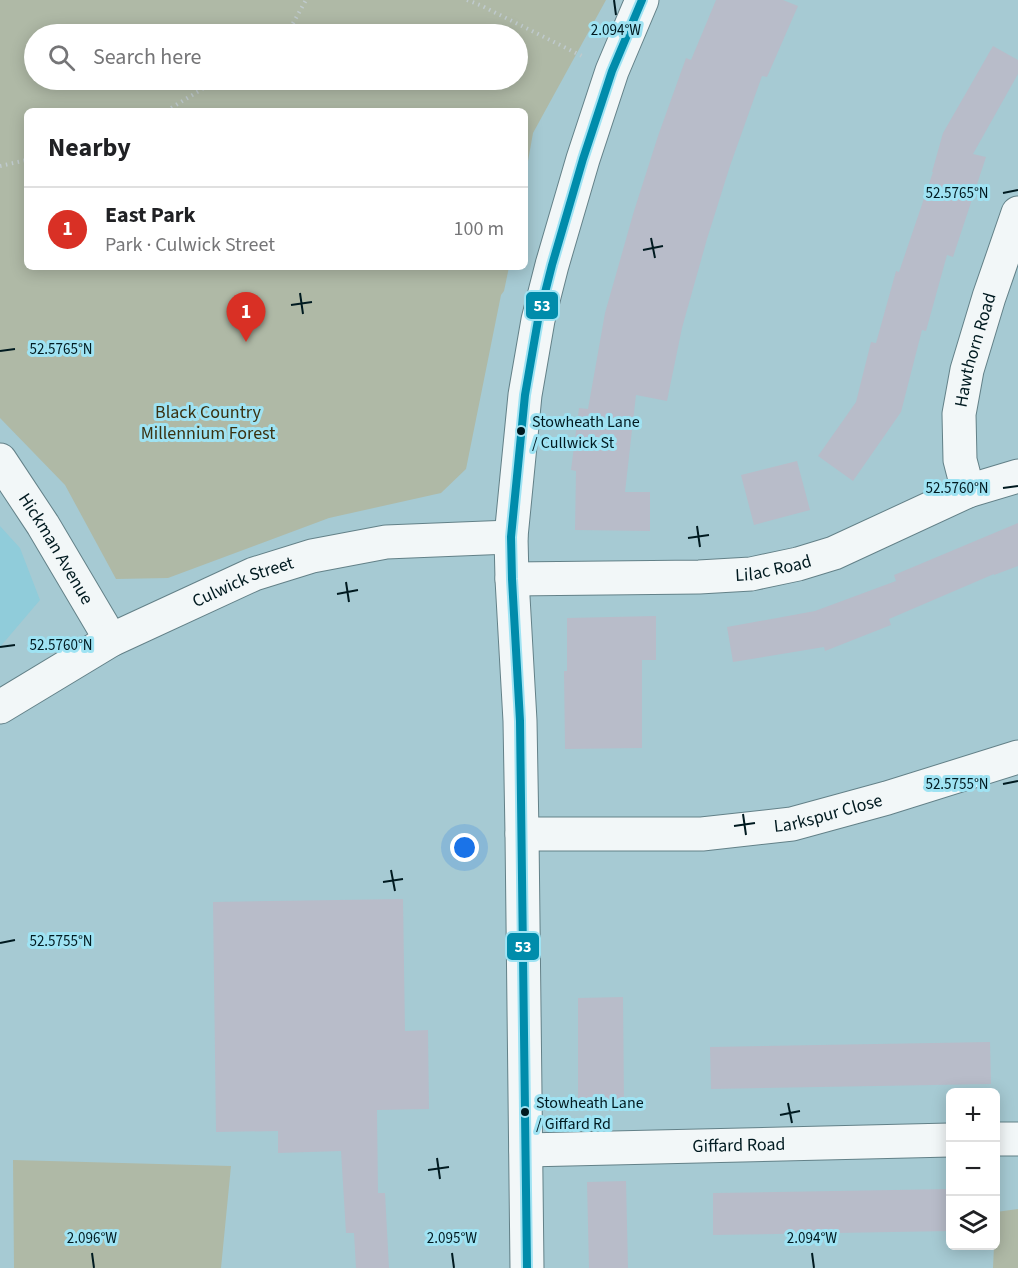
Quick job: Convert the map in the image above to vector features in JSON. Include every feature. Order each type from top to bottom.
[{"type":"street","points":[[527,1268],[520,721],[511,537],[525,395],[538,320],[583,159],[612,71],[642,0]]},
{"type":"street","name":"Hawthorn Road","points":[[968,491],[960,460],[959,414],[968,370],[989,297],[1018,213]]},
{"type":"street","name":"Hickman Avenue","points":[[0,460],[43,525],[111,640]]},
{"type":"street","name":"Lilac Road","points":[[512,579],[699,577],[751,574],[798,564],[834,553],[968,491],[1018,476]]},
{"type":"street","name":"Culwick Street","points":[[0,707],[111,640],[254,574],[312,556],[386,542],[511,537]]},
{"type":"street","name":"Larkspur Close","points":[[522,834],[702,834],[792,824],[887,798],[1018,757]]},
{"type":"street","points":[[1000,1139],[1018,1139]]},
{"type":"street","name":"Giffard Road","points":[[526,1150],[946,1140]]},
{"type":"path","points":[[293,24],[306,0]]},
{"type":"path","points":[[467,0],[518,24]]},
{"type":"path","points":[[528,29],[612,71]]},
{"type":"path","points":[[171,108],[201,90]]},
{"type":"path","points":[[0,166],[24,161]]},
{"type":"shaded area","points":[[0,526],[20,548],[40,600],[0,647]]},
{"type":"green space","name":"Black Country Millennium Forest","points":[[0,0],[606,0],[533,133],[528,161],[528,108],[24,108],[24,270],[508,270],[501,295],[466,469],[441,493],[329,518],[168,578],[116,579],[65,485],[0,418]]},
{"type":"green space","points":[[13,1160],[231,1166],[221,1268],[14,1268]]},
{"type":"green space","points":[[1018,1209],[1018,1268],[993,1268],[994,1250],[1000,1250],[1000,1211]]},
{"type":"building","points":[[716,0],[783,0],[798,6],[767,77],[762,76],[730,166],[682,328],[667,401],[636,395],[625,492],[650,492],[650,531],[575,530],[576,471],[571,470],[579,408],[588,409],[605,313],[658,136],[686,58],[691,60]]},
{"type":"building","points":[[993,46],[1018,60],[1018,74],[973,154],[986,157],[953,257],[947,255],[926,331],[922,330],[901,412],[853,481],[818,456],[856,402],[871,342],[876,343],[896,271],[899,272],[933,172],[943,133]]},
{"type":"building","points":[[797,461],[810,510],[754,525],[741,475]]},
{"type":"building","points":[[1018,523],[1018,566],[889,619],[891,625],[825,651],[824,647],[733,662],[727,627],[815,611],[896,581],[894,575]]},
{"type":"building","points":[[656,616],[656,660],[642,660],[642,748],[565,749],[564,671],[567,671],[567,618]]},
{"type":"building","points":[[403,899],[405,1031],[428,1030],[429,1109],[377,1110],[378,1193],[385,1193],[389,1268],[356,1268],[354,1233],[346,1233],[341,1151],[278,1153],[278,1131],[216,1132],[213,902]]},
{"type":"building","points":[[623,997],[624,1105],[578,1106],[578,998]]},
{"type":"building","points":[[990,1042],[991,1084],[711,1089],[710,1047]]},
{"type":"building","points":[[626,1181],[628,1268],[589,1268],[587,1182]]},
{"type":"building","points":[[946,1189],[946,1231],[713,1235],[713,1193]]},
{"type":"transit line","name":"53","points":[[527,1268],[520,721],[511,537],[525,395],[538,320],[583,159],[612,71],[642,0]]},
{"type":"place","name":"East Park","points":[[246,342]]},
{"type":"place","name":"Stowheath Lane / Cullwick St","points":[[521,431]]},
{"type":"place","name":"Stowheath Lane / Giffard Rd","points":[[525,1112]]}]
